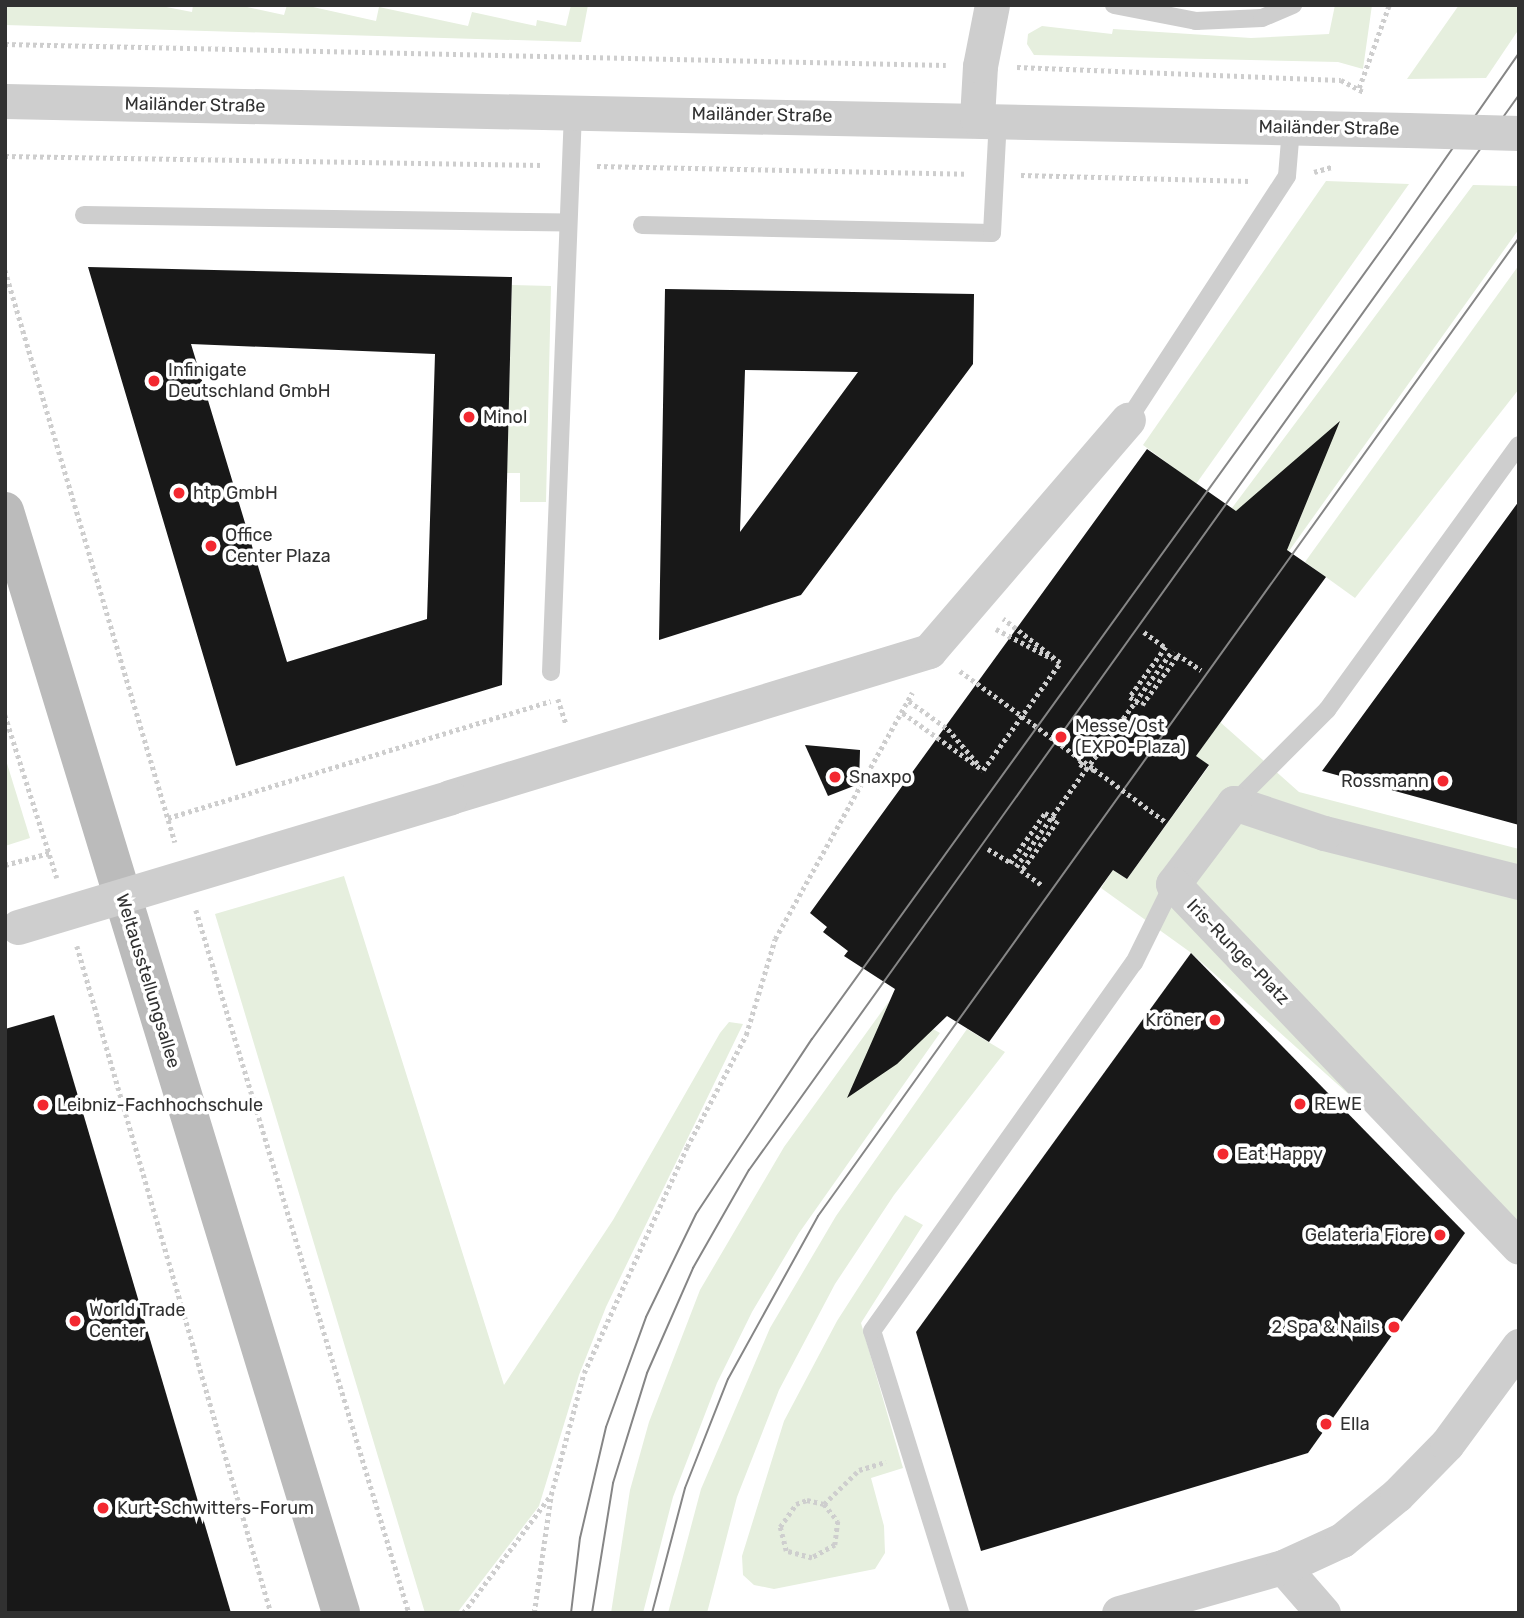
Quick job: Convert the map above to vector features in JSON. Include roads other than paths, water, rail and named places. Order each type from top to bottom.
[{"type":"main road","name":"Weltausstellungsallee","points":[[5,511],[341,1613]]},
{"type":"street","points":[[988,119],[980,66],[992,5]]},
{"type":"street","name":"Mailänder Straße","points":[[5,102],[988,119],[1519,133]]},
{"type":"street","points":[[5,931],[929,652],[1128,420]]},
{"type":"street","points":[[1234,803],[1324,833],[1519,882]]},
{"type":"street","name":"Iris-Runge-Platz","points":[[1234,803],[1173,884],[1519,1247]]},
{"type":"street","points":[[1119,1613],[1283,1567],[1342,1539],[1397,1495],[1447,1444],[1519,1346]]},
{"type":"street","points":[[1283,1567],[1323,1613]]},
{"type":"lane","points":[[1114,5],[1196,21],[1262,18],[1293,5]]},
{"type":"lane","points":[[551,672],[573,112]]},
{"type":"lane","points":[[642,225],[992,233],[995,174],[988,119]]},
{"type":"lane","points":[[1128,420],[1287,176],[1291,128]]},
{"type":"lane","points":[[84,215],[568,223]]},
{"type":"lane","points":[[1234,803],[1327,710],[1519,445]]},
{"type":"lane","points":[[960,1613],[872,1331],[1134,963],[1173,884]]},
{"type":"tram line","points":[[571,1613],[580,1538],[606,1427],[646,1317],[696,1214],[812,1039],[1390,238],[1519,53]]},
{"type":"tram line","points":[[592,1613],[613,1483],[647,1373],[693,1268],[749,1170],[1519,95]]},
{"type":"tram line","points":[[652,1613],[685,1488],[728,1379],[818,1216],[1519,238]]},
{"type":"place","name":"Infinigate Deutschland GmbH","points":[[154,381]]},
{"type":"place","name":"Minol","points":[[469,417]]},
{"type":"place","name":"htp GmbH","points":[[179,493]]},
{"type":"place","name":"Office Center Plaza","points":[[211,546]]},
{"type":"place","name":"Messe/Ost (EXPO-Plaza)","points":[[1061,737]]},
{"type":"place","name":"Snaxpo","points":[[835,777]]},
{"type":"place","name":"Rossmann","points":[[1443,781]]},
{"type":"place","name":"Kröner","points":[[1215,1020]]},
{"type":"place","name":"REWE","points":[[1300,1104]]},
{"type":"place","name":"Leibniz-Fachhochschule","points":[[43,1105]]},
{"type":"place","name":"Eat Happy","points":[[1223,1154]]},
{"type":"place","name":"Gelateria Fiore","points":[[1440,1235]]},
{"type":"place","name":"World Trade Center","points":[[75,1321]]},
{"type":"place","name":"2 Spa & Nails","points":[[1394,1327]]},
{"type":"place","name":"Ella","points":[[1326,1424]]},
{"type":"place","name":"Kurt-Schwitters-Forum","points":[[103,1508]]}]
